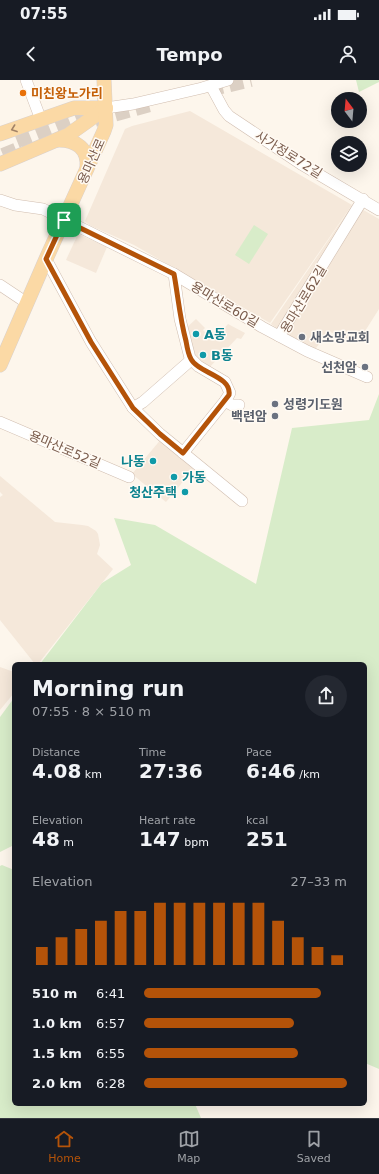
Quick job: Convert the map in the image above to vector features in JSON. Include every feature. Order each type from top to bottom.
[{"type":"main road","name":"용마산로","points":[[0,363],[105,128],[106,108],[103,80]]},
{"type":"main road","points":[[0,134],[79,108],[106,108]]},
{"type":"main road","points":[[1,158],[62,138],[106,108]]},
{"type":"main road","points":[[60,113],[67,115],[72,127],[62,138]]},
{"type":"main road","points":[[62,138],[82,148],[87,157],[87,168]]},
{"type":"street","points":[[26,80],[41,120]]},
{"type":"street","points":[[106,108],[133,104],[211,86],[228,80]]},
{"type":"street","name":"사가정로72길","points":[[211,86],[224,110],[229,116],[301,164],[379,210]]},
{"type":"street","name":"용마산로60길","points":[[0,200],[15,205],[43,209],[174,274],[279,336]]},
{"type":"street","name":"용마산로62길","points":[[363,200],[279,336],[318,357],[368,377]]},
{"type":"street","points":[[46,259],[91,342],[133,408],[160,434],[242,502]]},
{"type":"street","points":[[174,274],[180,322],[191,360],[226,383],[230,394],[183,453]]},
{"type":"street","points":[[0,285],[27,303]]},
{"type":"street","points":[[133,408],[143,402],[191,360]]},
{"type":"street","points":[[225,401],[232,405],[239,405]]},
{"type":"street","name":"용마산로52길","points":[[0,422],[129,477]]},
{"type":"shaded area","points":[[190,111],[352,205],[270,323],[134,245],[89,225],[85,221],[125,129]]},
{"type":"shaded area","points":[[353,204],[379,219],[379,309],[360,339],[352,340],[330,332],[316,348],[309,350],[271,324]]},
{"type":"shaded area","points":[[78,234],[107,247],[96,273],[66,260]]},
{"type":"shaded area","points":[[196,319],[205,328],[203,330],[213,341],[228,324],[245,333],[241,339],[237,338],[207,370],[199,364],[184,330]]},
{"type":"shaded area","points":[[162,438],[196,466],[166,502],[132,474]]},
{"type":"shaded area","points":[[0,476],[55,522],[88,526],[96,531],[100,545],[97,554],[113,569],[40,662],[33,662],[0,620],[0,497],[3,495],[0,492]]},
{"type":"shaded area","points":[[0,667],[12,671],[12,695],[0,710]]},
{"type":"green space","points":[[356,80],[379,80],[379,82],[359,92]]},
{"type":"green space","points":[[254,225],[268,234],[249,264],[235,255]]},
{"type":"green space","points":[[379,394],[379,1069],[367,1064],[367,662],[42,662],[102,583],[131,565],[114,518],[155,525],[256,584],[292,428],[369,420]]},
{"type":"green space","points":[[12,701],[12,846],[0,852],[0,717]]},
{"type":"green space","points":[[2,865],[12,869],[12,1106],[196,1106],[201,1118],[0,1118],[0,866]]},
{"type":"tunnel","points":[[209,90],[251,80]]},
{"type":"tunnel","points":[[95,120],[150,105]]},
{"type":"tunnel","points":[[17,141],[80,116],[101,111]]},
{"type":"tunnel","points":[[3,155],[32,143]]},
{"type":"place","name":"미친왕노가리","points":[[23,93]]},
{"type":"place","name":"A동","points":[[196,334]]},
{"type":"place","name":"새소망교회","points":[[302,337]]},
{"type":"place","name":"B동","points":[[203,355]]},
{"type":"place","name":"선천암","points":[[365,367]]},
{"type":"place","name":"성령기도원","points":[[275,404]]},
{"type":"place","name":"백련암","points":[[275,416]]},
{"type":"place","name":"나동","points":[[153,461]]},
{"type":"place","name":"가동","points":[[174,477]]},
{"type":"place","name":"청산주택","points":[[185,492]]},
{"type":"route","points":[[64,220],[145,258],[174,274],[180,322],[190,358],[198,366],[225,382],[230,392],[183,453],[160,434],[133,408],[91,342],[46,259],[64,220]]}]
